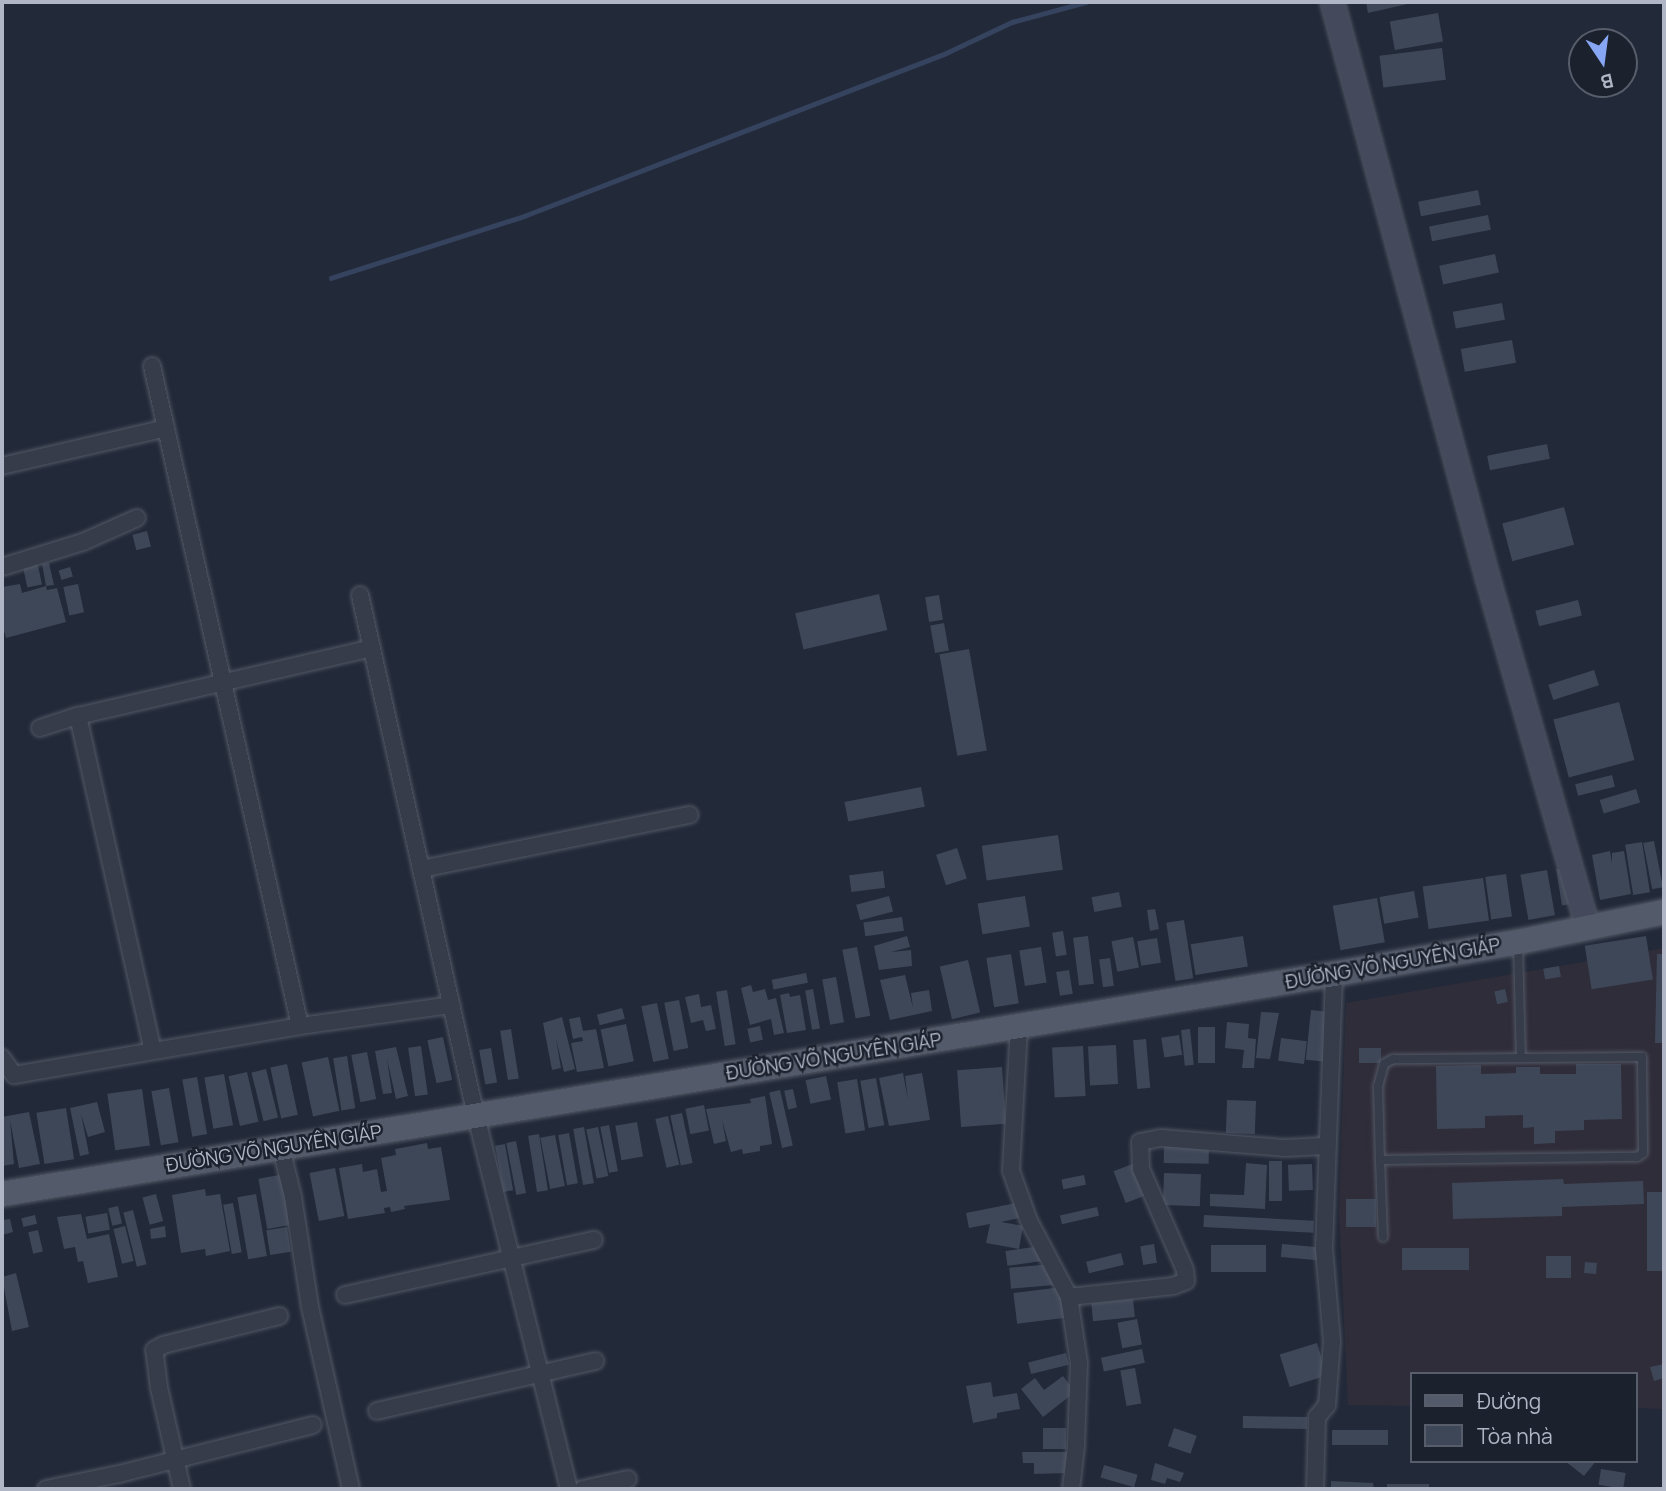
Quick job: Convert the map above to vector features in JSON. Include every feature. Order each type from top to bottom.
[{"type":"main road","name":"ĐƯỜNG VÕ NGUYÊN GIÁP","points":[[2,1194],[1334,974],[1518,942],[1664,912]]},
{"type":"street","points":[[1332,2],[1487,577],[1587,926]]},
{"type":"street","points":[[152,366],[300,1026]]},
{"type":"street","points":[[2,466],[166,428]]},
{"type":"street","points":[[2,567],[83,542],[137,518]]},
{"type":"street","points":[[360,595],[477,1116],[569,1489]]},
{"type":"street","points":[[40,728],[78,716],[372,648]]},
{"type":"street","points":[[78,716],[153,1051]]},
{"type":"street","points":[[421,869],[690,815]]},
{"type":"street","points":[[1315,1489],[1317,1417],[1327,1405],[1332,1342],[1324,1249],[1325,1146],[1334,974]]},
{"type":"street","points":[[2,1058],[14,1075],[300,1026],[452,1005]]},
{"type":"street","points":[[1018,1027],[1011,1171],[1029,1221],[1069,1297],[1079,1363],[1076,1446],[1071,1489]]},
{"type":"street","points":[[1069,1297],[1173,1286],[1186,1281],[1185,1270],[1141,1169],[1140,1142],[1161,1138],[1283,1148],[1325,1146]]},
{"type":"street","points":[[281,1148],[293,1197],[310,1307],[351,1489]]},
{"type":"street","points":[[345,1296],[594,1240]]},
{"type":"street","points":[[182,1489],[154,1350],[163,1345],[279,1316]]},
{"type":"street","points":[[377,1411],[595,1361]]},
{"type":"street","points":[[46,1489],[121,1482],[175,1459],[313,1425]]},
{"type":"street","points":[[583,1489],[628,1479]]},
{"type":"lane","points":[[1518,942],[1521,1056]]},
{"type":"lane","points":[[1380,1160],[1637,1157],[1643,1153],[1642,1057],[1393,1059],[1384,1064],[1378,1086],[1380,1160],[1383,1237]]},
{"type":"shaded area","points":[[1664,948],[1664,1409],[1638,1408],[1638,1372],[1410,1372],[1410,1406],[1348,1405],[1339,1211],[1346,1003]]},
{"type":"building","points":[[1366,2],[1412,2],[1412,3],[1368,13]]},
{"type":"building","points":[[1438,13],[1443,42],[1395,50],[1390,22]]},
{"type":"building","points":[[1442,48],[1446,80],[1383,87],[1379,56]]},
{"type":"building","points":[[1478,190],[1481,205],[1421,216],[1418,202]]},
{"type":"building","points":[[1488,215],[1491,230],[1432,241],[1429,226]]},
{"type":"building","points":[[1495,254],[1499,273],[1443,284],[1439,266]]},
{"type":"building","points":[[1502,303],[1505,320],[1456,328],[1453,312]]},
{"type":"building","points":[[1512,340],[1516,363],[1465,372],[1461,349]]},
{"type":"building","points":[[1547,444],[1550,459],[1490,470],[1487,456]]},
{"type":"building","points":[[1564,507],[1574,545],[1512,561],[1502,524]]},
{"type":"building","points":[[147,531],[151,547],[136,550],[132,535]]},
{"type":"building","points":[[37,561],[42,584],[27,588],[22,564]]},
{"type":"building","points":[[49,563],[54,585],[46,586],[42,564]]},
{"type":"building","points":[[70,567],[73,577],[61,580],[59,571]]},
{"type":"building","points":[[20,584],[22,593],[46,586],[47,590],[57,588],[66,622],[6,638],[2,623],[2,587]]},
{"type":"building","points":[[78,584],[84,612],[69,615],[63,587]]},
{"type":"building","points":[[879,594],[887,630],[804,649],[795,613]]},
{"type":"building","points":[[939,595],[943,620],[929,622],[925,597]]},
{"type":"building","points":[[1578,600],[1582,616],[1539,626],[1535,611]]},
{"type":"building","points":[[944,623],[949,651],[935,653],[930,625]]},
{"type":"building","points":[[969,649],[987,750],[957,756],[939,654]]},
{"type":"building","points":[[1594,670],[1599,685],[1553,700],[1548,685]]},
{"type":"building","points":[[1619,702],[1635,760],[1569,778],[1553,720]]},
{"type":"building","points":[[1612,775],[1615,787],[1578,796],[1575,784]]},
{"type":"building","points":[[921,787],[925,807],[848,822],[844,802]]},
{"type":"building","points":[[1636,789],[1640,802],[1604,813],[1600,800]]},
{"type":"building","points":[[1058,835],[1063,870],[987,880],[982,846]]},
{"type":"building","points":[[1654,841],[1663,887],[1652,889],[1643,843]]},
{"type":"building","points":[[1642,842],[1650,892],[1633,895],[1625,845]]},
{"type":"building","points":[[957,848],[967,878],[946,885],[936,855]]},
{"type":"building","points":[[1610,851],[1612,863],[1612,853],[1624,851],[1631,894],[1600,900],[1592,855]]},
{"type":"building","points":[[1568,867],[1574,904],[1562,905],[1556,869]]},
{"type":"building","points":[[1547,870],[1555,915],[1528,920],[1520,875]]},
{"type":"building","points":[[883,871],[885,888],[851,892],[849,875]]},
{"type":"building","points":[[1506,874],[1512,917],[1491,920],[1485,877]]},
{"type":"building","points":[[1483,878],[1489,921],[1429,929],[1423,886]]},
{"type":"building","points":[[1414,891],[1419,918],[1384,924],[1380,897]]},
{"type":"building","points":[[1119,892],[1122,907],[1094,912],[1092,897]]},
{"type":"building","points":[[889,896],[893,911],[860,920],[856,905]]},
{"type":"building","points":[[1025,896],[1030,927],[982,934],[978,904]]},
{"type":"building","points":[[1377,898],[1385,942],[1340,950],[1333,906]]},
{"type":"building","points":[[1155,909],[1159,929],[1150,931],[1147,910]]},
{"type":"building","points":[[902,917],[904,931],[865,936],[863,922]]},
{"type":"building","points":[[1184,920],[1193,978],[1175,981],[1166,923]]},
{"type":"building","points":[[1063,931],[1067,955],[1056,956],[1052,933]]},
{"type":"building","points":[[907,936],[910,947],[891,952],[911,950],[912,966],[879,970],[874,946]]},
{"type":"building","points":[[1088,936],[1094,984],[1079,985],[1073,938]]},
{"type":"building","points":[[1243,936],[1248,967],[1196,975],[1191,944]]},
{"type":"building","points":[[1646,936],[1653,979],[1592,989],[1585,946]]},
{"type":"building","points":[[1133,937],[1139,967],[1117,972],[1111,941]]},
{"type":"building","points":[[1157,938],[1161,963],[1141,966],[1137,941]]},
{"type":"building","points":[[857,947],[870,1016],[856,1019],[842,950]]},
{"type":"building","points":[[1041,947],[1047,983],[1025,986],[1019,950]]},
{"type":"building","points":[[1011,954],[1019,1003],[994,1007],[986,958]]},
{"type":"building","points":[[1657,954],[1664,954],[1664,1043],[1655,1043]]},
{"type":"building","points":[[1110,958],[1114,986],[1103,987],[1099,960]]},
{"type":"building","points":[[968,960],[980,1013],[952,1019],[940,967]]},
{"type":"building","points":[[1559,966],[1561,977],[1545,980],[1543,969]]},
{"type":"building","points":[[1069,970],[1073,994],[1060,996],[1056,972]]},
{"type":"building","points":[[806,973],[808,983],[774,989],[772,980]]},
{"type":"building","points":[[905,975],[913,1008],[911,993],[929,990],[932,1011],[890,1020],[880,980]]},
{"type":"building","points":[[836,977],[844,1022],[830,1025],[822,979]]},
{"type":"building","points":[[751,985],[753,992],[765,989],[768,1000],[776,998],[784,1033],[774,1035],[771,1019],[750,1025],[741,988]]},
{"type":"building","points":[[813,989],[820,1028],[812,1030],[805,990]]},
{"type":"building","points":[[1505,989],[1508,1002],[1497,1004],[1494,991]]},
{"type":"building","points":[[727,990],[736,1044],[725,1046],[716,992]]},
{"type":"building","points":[[789,993],[790,997],[800,995],[806,1030],[787,1033],[780,995]]},
{"type":"building","points":[[699,994],[701,1007],[711,1005],[716,1029],[706,1031],[703,1020],[691,1023],[685,997]]},
{"type":"building","points":[[679,1000],[688,1048],[674,1051],[664,1003]]},
{"type":"building","points":[[657,1003],[669,1059],[653,1062],[641,1006]]},
{"type":"building","points":[[622,1008],[625,1019],[600,1025],[597,1015]]},
{"type":"building","points":[[1311,1010],[1331,1012],[1326,1062],[1306,1060]]},
{"type":"building","points":[[1261,1012],[1279,1013],[1270,1059],[1256,1058]]},
{"type":"building","points":[[562,1017],[575,1069],[564,1072],[556,1039],[561,1068],[552,1070],[543,1023]]},
{"type":"building","points":[[580,1017],[583,1031],[596,1029],[604,1068],[577,1072],[571,1043],[583,1041],[582,1037],[573,1039],[569,1019]]},
{"type":"building","points":[[1227,1022],[1249,1024],[1248,1038],[1256,1039],[1254,1068],[1242,1068],[1244,1050],[1225,1048]]},
{"type":"building","points":[[626,1024],[634,1061],[608,1067],[601,1029]]},
{"type":"building","points":[[760,1026],[763,1040],[750,1042],[747,1029]]},
{"type":"building","points":[[1198,1027],[1215,1027],[1215,1063],[1198,1063]]},
{"type":"building","points":[[511,1029],[519,1078],[508,1080],[500,1031]]},
{"type":"building","points":[[1190,1029],[1194,1065],[1185,1066],[1181,1030]]},
{"type":"building","points":[[1179,1035],[1182,1055],[1164,1058],[1161,1038]]},
{"type":"building","points":[[443,1037],[452,1080],[436,1083],[427,1040]]},
{"type":"building","points":[[1281,1038],[1307,1041],[1304,1064],[1278,1061]]},
{"type":"building","points":[[1146,1039],[1150,1088],[1137,1089],[1133,1040]]},
{"type":"building","points":[[1116,1045],[1118,1084],[1090,1085],[1088,1046]]},
{"type":"building","points":[[421,1046],[428,1095],[415,1096],[408,1048]]},
{"type":"building","points":[[1083,1046],[1086,1096],[1055,1098],[1052,1048]]},
{"type":"building","points":[[396,1047],[408,1096],[396,1099],[387,1059],[392,1093],[383,1094],[375,1051]]},
{"type":"building","points":[[491,1048],[497,1082],[485,1085],[479,1050]]},
{"type":"building","points":[[1359,1048],[1381,1048],[1381,1063],[1359,1063]]},
{"type":"building","points":[[367,1052],[376,1099],[360,1102],[351,1055]]},
{"type":"building","points":[[347,1056],[355,1108],[341,1111],[333,1058]]},
{"type":"building","points":[[328,1057],[339,1111],[313,1116],[302,1063]]},
{"type":"building","points":[[287,1064],[298,1115],[281,1118],[270,1068]]},
{"type":"building","points":[[1576,1064],[1621,1064],[1622,1119],[1584,1120],[1584,1130],[1555,1131],[1555,1143],[1534,1144],[1534,1127],[1523,1128],[1523,1115],[1485,1116],[1485,1128],[1437,1129],[1436,1066],[1481,1065],[1481,1074],[1516,1073],[1516,1067],[1540,1067],[1540,1074],[1576,1074]]},
{"type":"building","points":[[1002,1067],[1006,1124],[961,1127],[957,1070]]},
{"type":"building","points":[[266,1069],[278,1118],[264,1121],[251,1073]]},
{"type":"building","points":[[247,1072],[258,1122],[240,1126],[228,1076]]},
{"type":"building","points":[[903,1073],[908,1100],[905,1076],[922,1073],[930,1120],[889,1126],[879,1078]]},
{"type":"building","points":[[224,1074],[233,1125],[213,1129],[204,1077]]},
{"type":"building","points":[[826,1076],[831,1099],[810,1104],[805,1080]]},
{"type":"building","points":[[197,1077],[207,1134],[192,1137],[182,1080]]},
{"type":"building","points":[[876,1078],[884,1125],[869,1128],[860,1081]]},
{"type":"building","points":[[857,1079],[865,1130],[845,1133],[837,1082]]},
{"type":"building","points":[[169,1088],[179,1142],[161,1145],[151,1091]]},
{"type":"building","points":[[142,1089],[150,1145],[115,1150],[107,1094]]},
{"type":"building","points":[[793,1089],[797,1108],[788,1109],[784,1091]]},
{"type":"building","points":[[780,1090],[793,1146],[782,1148],[769,1092]]},
{"type":"building","points":[[765,1096],[772,1144],[760,1146],[760,1151],[743,1154],[742,1149],[731,1152],[722,1120],[726,1141],[714,1144],[706,1109],[751,1103],[750,1099]]},
{"type":"building","points":[[1227,1100],[1256,1101],[1255,1134],[1226,1133]]},
{"type":"building","points":[[97,1102],[105,1132],[88,1137],[81,1114],[89,1154],[80,1156],[70,1108]]},
{"type":"building","points":[[704,1105],[709,1131],[690,1134],[685,1109]]},
{"type":"building","points":[[66,1108],[74,1159],[45,1164],[36,1113]]},
{"type":"building","points":[[29,1112],[40,1164],[19,1168],[10,1120],[14,1164],[2,1166],[2,1117]]},
{"type":"building","points":[[682,1113],[693,1163],[681,1165],[670,1115]]},
{"type":"building","points":[[668,1116],[679,1165],[667,1168],[655,1119]]},
{"type":"building","points":[[637,1122],[643,1156],[621,1160],[615,1126]]},
{"type":"building","points":[[609,1125],[618,1171],[609,1173],[600,1127]]},
{"type":"building","points":[[584,1127],[594,1183],[583,1185],[573,1129]]},
{"type":"building","points":[[598,1127],[608,1176],[597,1178],[586,1129]]},
{"type":"building","points":[[569,1133],[578,1183],[567,1185],[558,1135]]},
{"type":"building","points":[[539,1134],[548,1190],[537,1192],[528,1136]]},
{"type":"building","points":[[555,1135],[565,1186],[550,1189],[540,1138]]},
{"type":"building","points":[[516,1141],[526,1193],[516,1195],[506,1143]]},
{"type":"building","points":[[427,1143],[428,1149],[441,1147],[450,1200],[404,1206],[405,1209],[391,1212],[390,1207],[384,1208],[385,1213],[348,1219],[339,1168],[362,1164],[363,1172],[377,1169],[381,1192],[387,1191],[381,1158],[396,1155],[395,1149]]},
{"type":"building","points":[[505,1144],[513,1190],[503,1192],[495,1146]]},
{"type":"building","points":[[1164,1144],[1209,1145],[1209,1164],[1164,1163]]},
{"type":"building","points":[[1269,1161],[1282,1161],[1282,1201],[1269,1201]]},
{"type":"building","points":[[1135,1163],[1147,1195],[1126,1203],[1114,1171]]},
{"type":"building","points":[[1246,1163],[1267,1165],[1265,1209],[1210,1206],[1210,1194],[1244,1195]]},
{"type":"building","points":[[1312,1164],[1313,1190],[1289,1191],[1288,1165]]},
{"type":"building","points":[[335,1168],[344,1216],[319,1221],[309,1173]]},
{"type":"building","points":[[1164,1173],[1201,1174],[1200,1206],[1163,1205]]},
{"type":"building","points":[[285,1174],[294,1224],[267,1229],[258,1179]]},
{"type":"building","points":[[1084,1175],[1086,1185],[1063,1189],[1061,1179]]},
{"type":"building","points":[[1563,1179],[1564,1184],[1643,1181],[1644,1204],[1562,1207],[1562,1216],[1453,1219],[1452,1183]]},
{"type":"building","points":[[205,1189],[206,1196],[220,1194],[230,1251],[206,1256],[205,1249],[181,1253],[172,1195]]},
{"type":"building","points":[[1647,1192],[1664,1192],[1664,1271],[1647,1271]]},
{"type":"building","points":[[156,1194],[163,1221],[150,1225],[142,1198]]},
{"type":"building","points":[[256,1194],[267,1256],[248,1259],[237,1197]]},
{"type":"building","points":[[1346,1199],[1376,1199],[1376,1227],[1346,1227]]},
{"type":"building","points":[[233,1203],[242,1252],[232,1254],[223,1205]]},
{"type":"building","points":[[1016,1203],[1019,1218],[1001,1222],[1023,1226],[1019,1249],[986,1243],[990,1224],[969,1228],[966,1213]]},
{"type":"building","points":[[118,1206],[122,1224],[112,1226],[108,1208]]},
{"type":"building","points":[[1097,1207],[1099,1216],[1062,1224],[1060,1216]]},
{"type":"building","points":[[133,1210],[147,1264],[137,1267],[123,1212]]},
{"type":"building","points":[[107,1213],[110,1230],[88,1234],[85,1217]]},
{"type":"building","points":[[81,1214],[87,1239],[109,1234],[118,1277],[88,1283],[83,1261],[78,1262],[75,1247],[64,1249],[57,1217]]},
{"type":"building","points":[[35,1215],[37,1224],[23,1227],[21,1218]]},
{"type":"building","points":[[1204,1215],[1314,1221],[1313,1233],[1203,1227]]},
{"type":"building","points":[[10,1219],[13,1232],[2,1235],[2,1220]]},
{"type":"building","points":[[125,1226],[134,1261],[122,1264],[113,1229]]},
{"type":"building","points":[[165,1226],[166,1237],[151,1239],[150,1229]]},
{"type":"building","points":[[287,1227],[291,1252],[270,1255],[266,1230]]},
{"type":"building","points":[[38,1230],[43,1251],[33,1254],[28,1232]]},
{"type":"building","points":[[1154,1244],[1157,1263],[1143,1265],[1140,1246]]},
{"type":"building","points":[[1282,1244],[1319,1247],[1318,1260],[1281,1257]]},
{"type":"building","points":[[1211,1245],[1266,1245],[1266,1272],[1211,1272]]},
{"type":"building","points":[[1041,1246],[1043,1261],[1007,1266],[1005,1251]]},
{"type":"building","points":[[1402,1248],[1469,1248],[1469,1270],[1402,1270]]},
{"type":"building","points":[[1121,1253],[1124,1265],[1089,1273],[1086,1262]]},
{"type":"building","points":[[1546,1256],[1571,1256],[1571,1278],[1546,1278]]},
{"type":"building","points":[[1585,1262],[1597,1263],[1596,1274],[1584,1273]]},
{"type":"building","points":[[1052,1264],[1054,1285],[1011,1289],[1009,1268]]},
{"type":"building","points":[[16,1273],[29,1327],[12,1331],[2,1277]]},
{"type":"building","points":[[1062,1287],[1066,1318],[1017,1324],[1013,1293]]},
{"type":"building","points":[[1133,1299],[1135,1317],[1093,1321],[1091,1303]]},
{"type":"building","points":[[1137,1319],[1142,1345],[1122,1348],[1117,1323]]},
{"type":"building","points":[[1317,1343],[1327,1376],[1290,1387],[1280,1354]]},
{"type":"building","points":[[1142,1349],[1145,1363],[1104,1371],[1101,1358]]},
{"type":"building","points":[[1066,1353],[1069,1365],[1031,1374],[1028,1362]]},
{"type":"building","points":[[1664,1364],[1664,1378],[1654,1381],[1650,1367]]},
{"type":"building","points":[[1135,1368],[1141,1403],[1126,1406],[1120,1371]]},
{"type":"building","points":[[1063,1376],[1075,1392],[1043,1417],[1021,1389],[1035,1378],[1044,1390]]},
{"type":"building","points":[[991,1382],[993,1397],[1017,1393],[1020,1409],[997,1413],[997,1418],[973,1423],[966,1386]]},
{"type":"building","points":[[1243,1416],[1307,1417],[1307,1429],[1243,1428]]},
{"type":"building","points":[[1043,1428],[1066,1428],[1066,1449],[1043,1449]]},
{"type":"building","points":[[1174,1428],[1197,1436],[1191,1454],[1168,1446]]},
{"type":"building","points":[[1332,1430],[1388,1430],[1388,1445],[1332,1445]]},
{"type":"building","points":[[1022,1452],[1067,1452],[1067,1473],[1034,1474],[1034,1463],[1023,1463]]},
{"type":"building","points":[[1155,1463],[1184,1473],[1180,1482],[1167,1478],[1165,1484],[1151,1480]]},
{"type":"building","points":[[1568,1463],[1594,1463],[1584,1476]]},
{"type":"building","points":[[1104,1465],[1138,1475],[1134,1487],[1100,1477]]},
{"type":"building","points":[[1601,1469],[1626,1473],[1623,1489],[1598,1485]]},
{"type":"building","points":[[1331,1481],[1373,1483],[1374,1489],[1331,1489]]},
{"type":"building","points":[[1387,1484],[1429,1484],[1429,1489],[1387,1489]]},
{"type":"waterway","points":[[331,278],[524,216],[944,54],[1012,22],[1086,2]]}]
